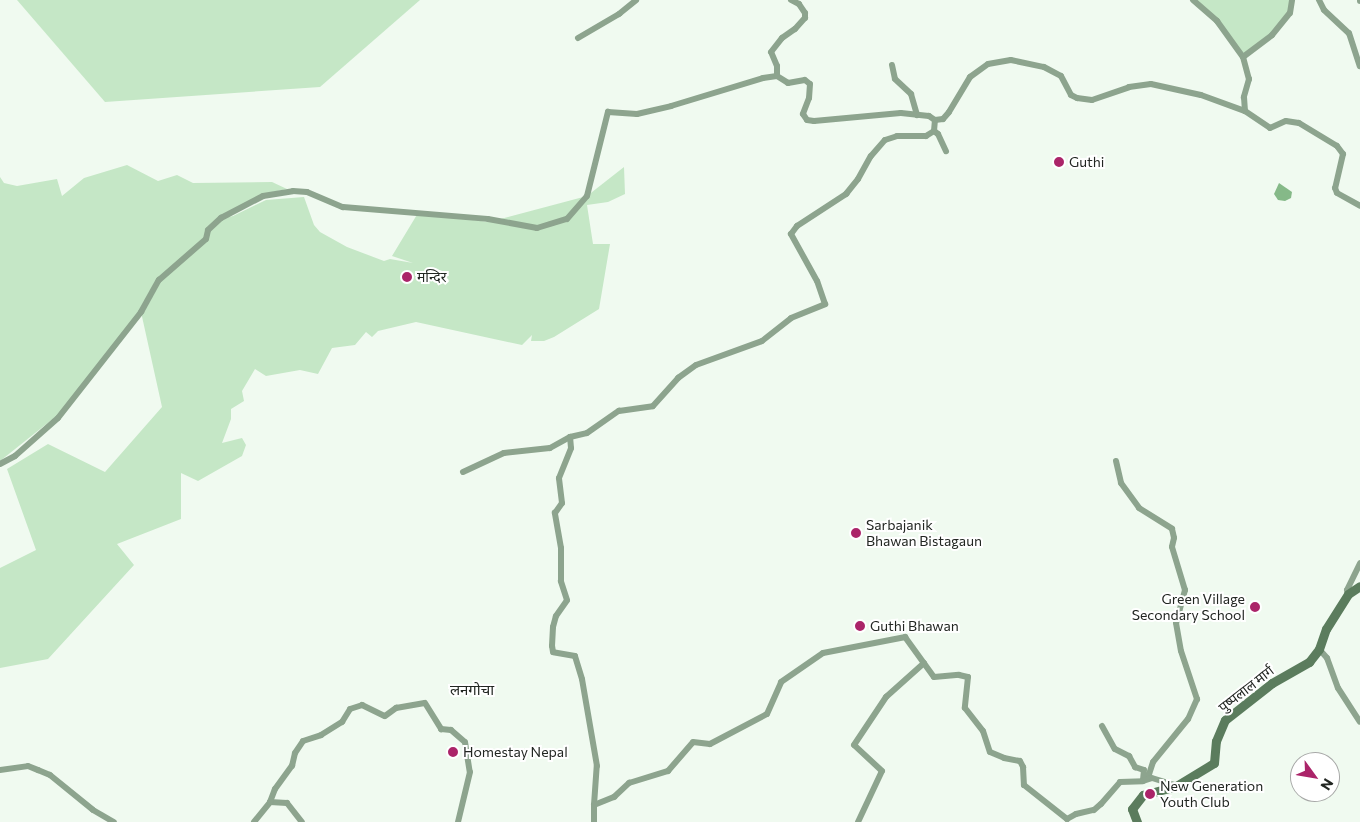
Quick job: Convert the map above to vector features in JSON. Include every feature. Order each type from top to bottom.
[{"type":"street","points":[[578,38],[619,14],[636,0]]},
{"type":"street","points":[[777,76],[777,66],[771,52],[782,38],[806,18],[799,4],[791,0]]},
{"type":"street","points":[[1193,0],[1217,21],[1243,57],[1249,79],[1244,97],[1245,111]]},
{"type":"street","points":[[1243,57],[1272,35],[1290,13],[1292,0]]},
{"type":"street","points":[[1319,0],[1324,10],[1349,33],[1360,66]]},
{"type":"street","points":[[0,464],[15,456],[58,418],[141,312],[159,280],[206,239],[208,230],[221,218],[263,196],[293,191],[308,192],[343,207],[488,219],[536,228],[567,219],[587,196],[608,112],[637,114],[777,76],[788,83],[805,80],[810,84],[809,98],[803,114],[807,120],[814,121],[901,113],[930,116],[935,120],[943,119],[970,77],[988,64],[1011,60],[1044,67],[1061,76],[1071,95],[1077,98],[1092,100],[1129,87],[1151,84],[1201,95],[1245,111],[1270,128],[1286,121],[1299,123],[1337,146],[1343,154],[1335,188],[1337,193],[1360,206]]},
{"type":"street","points":[[892,65],[896,79],[911,94],[917,115]]},
{"type":"street","points":[[463,472],[504,452],[550,448],[570,437],[587,433],[619,411],[653,406],[678,378],[696,365],[762,341],[791,318],[825,304],[817,281],[791,234],[797,226],[846,194],[858,179],[871,156],[885,140],[896,136],[926,136],[934,130],[935,120]]},
{"type":"street","points":[[934,130],[946,151]]},
{"type":"street","points":[[570,437],[571,448],[559,478],[562,502],[555,513],[561,548],[561,581],[567,600],[556,616],[553,627],[552,646],[554,652],[575,656],[582,679],[597,766],[594,822]]},
{"type":"street","points":[[1116,461],[1122,483],[1139,508],[1172,529],[1174,538],[1172,547],[1180,566],[1185,590],[1176,623],[1181,651],[1197,699],[1188,719],[1153,762],[1149,774],[1143,781]]},
{"type":"street","points":[[1348,594],[1347,590],[1360,564]]},
{"type":"street","name":"पुष्पलाल मार्ग","points":[[1137,822],[1132,809],[1143,795],[1176,786],[1214,763],[1216,741],[1225,720],[1272,683],[1309,662],[1319,649],[1326,629],[1348,594],[1360,586]]},
{"type":"street","points":[[594,805],[614,797],[629,783],[668,771],[693,742],[710,744],[767,714],[781,682],[823,653],[905,637],[934,677],[959,675],[968,677],[965,708],[983,731],[990,752],[1004,758],[1020,761],[1023,767],[1024,785],[1066,821],[1076,814],[1094,810],[1120,782],[1143,781],[1152,778],[1176,786]]},
{"type":"street","points":[[1319,649],[1327,658],[1338,688],[1360,722]]},
{"type":"street","points":[[858,822],[882,771],[854,745],[886,697],[924,663]]},
{"type":"street","points":[[254,822],[270,802],[292,766],[295,754],[303,741],[320,735],[342,722],[350,709],[362,706],[384,716],[396,708],[425,703],[441,729],[451,730],[464,742],[470,772],[458,822]]},
{"type":"street","points":[[1102,726],[1115,749],[1129,756],[1131,763],[1139,770],[1144,770],[1143,781]]},
{"type":"street","points":[[0,770],[28,766],[50,775],[93,810],[114,822]]},
{"type":"street","points":[[270,802],[286,803],[302,822]]},
{"type":"shaded area","points":[[17,0],[420,0],[320,87],[105,102]]},
{"type":"shaded area","points":[[1196,0],[1291,0],[1288,12],[1271,33],[1243,57]]},
{"type":"shaded area","points":[[127,165],[158,181],[177,175],[193,183],[272,182],[287,189],[263,194],[219,219],[233,216],[266,200],[304,197],[314,225],[320,232],[347,247],[384,261],[390,259],[413,263],[392,256],[418,213],[489,222],[587,196],[624,167],[625,194],[608,202],[587,205],[593,244],[610,244],[599,309],[554,337],[544,341],[531,341],[532,335],[522,345],[416,322],[378,331],[372,337],[366,332],[355,345],[332,348],[318,374],[300,370],[266,376],[255,369],[242,391],[244,401],[231,409],[231,419],[222,443],[242,438],[246,445],[242,456],[198,481],[181,473],[181,519],[117,544],[134,565],[48,659],[0,668],[0,568],[36,550],[7,469],[48,444],[105,472],[162,407],[141,312],[59,414],[0,461],[0,177],[4,183],[17,186],[57,179],[62,196],[84,178]]},
{"type":"shaded area","points":[[1279,183],[1292,192],[1291,198],[1285,201],[1278,200],[1274,194]]},
{"type":"place","name":"Guthi","points":[[1059,162]]},
{"type":"place","name":"मन्दिर","points":[[407,277]]},
{"type":"place","name":"Sarbajanik Bhawan Bistagaun","points":[[856,533]]},
{"type":"place","name":"Green Village Secondary School","points":[[1255,607]]},
{"type":"place","name":"Guthi Bhawan","points":[[860,626]]},
{"type":"place","name":"Homestay Nepal","points":[[453,752]]},
{"type":"place","name":"New Generation Youth Club","points":[[1150,794]]},
{"type":"district","name":"लनगोचा","points":[[472,690]]}]
